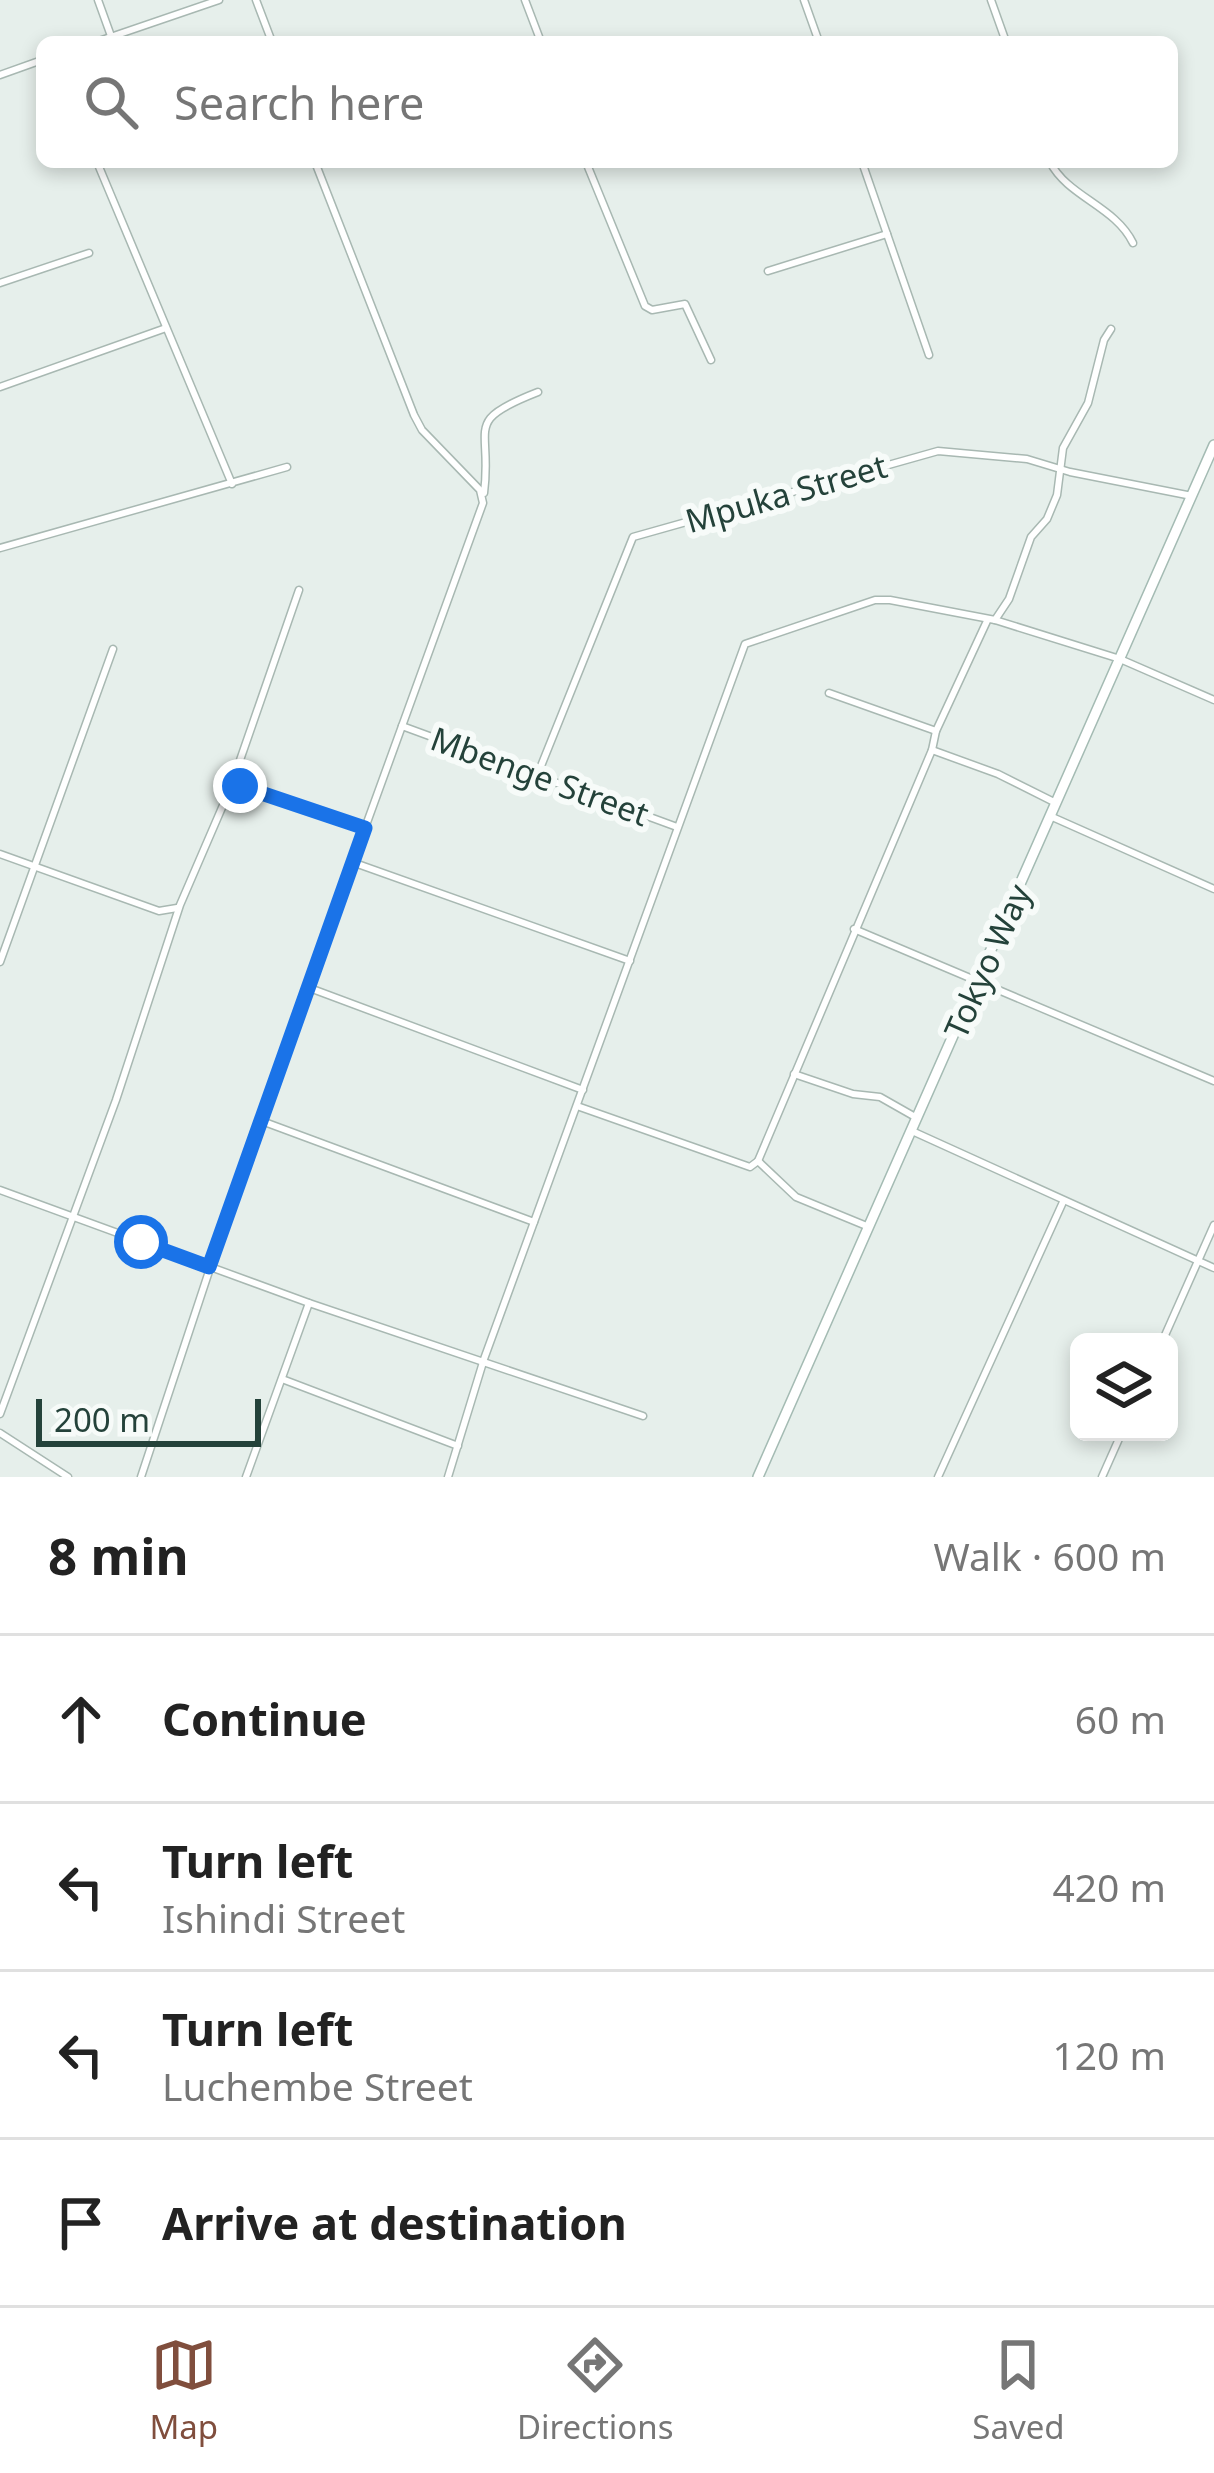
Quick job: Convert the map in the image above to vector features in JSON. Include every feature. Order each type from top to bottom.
[{"type":"street","points":[[98,0],[111,36]]},
{"type":"street","points":[[114,36],[219,0]]},
{"type":"street","points":[[256,0],[270,36]]},
{"type":"street","points":[[524,0],[539,36]]},
{"type":"street","points":[[804,0],[817,36]]},
{"type":"street","points":[[991,0],[1004,36]]},
{"type":"street","points":[[0,75],[36,62]]},
{"type":"street","points":[[99,168],[232,484]]},
{"type":"street","points":[[317,168],[414,415],[422,430],[484,497]]},
{"type":"street","points":[[588,168],[645,306],[652,310],[685,304],[710,360]]},
{"type":"street","points":[[864,168],[929,355]]},
{"type":"street","points":[[1053,168],[1112,214],[1133,243]]},
{"type":"street","points":[[768,271],[887,234]]},
{"type":"street","points":[[0,283],[89,253]]},
{"type":"street","points":[[0,387],[166,328]]},
{"type":"street","points":[[577,1106],[750,1166],[758,1161],[932,751],[936,731],[991,621],[1009,599],[1031,537],[1047,519],[1057,495],[1066,441],[1088,403],[1111,329]]},
{"type":"street","points":[[141,1477],[259,1120],[484,497],[482,430],[506,404],[538,392]]},
{"type":"street","name":"Tokyo Way","points":[[758,1477],[1214,446]]},
{"type":"street","name":"Mpuka Street","points":[[537,776],[633,537],[927,453],[1005,455],[1192,496]]},
{"type":"street","points":[[0,548],[287,467]]},
{"type":"street","points":[[0,1414],[116,1100],[180,905],[230,789],[299,590]]},
{"type":"street","points":[[448,1477],[484,1359],[748,641],[883,600],[991,621],[1120,658],[1214,700]]},
{"type":"street","points":[[0,962],[113,649]]},
{"type":"street","points":[[829,693],[936,731]]},
{"type":"street","name":"Mbenge Street","points":[[402,726],[677,827]]},
{"type":"street","points":[[932,751],[998,774],[1056,802]]},
{"type":"street","points":[[230,789],[246,788],[365,828]]},
{"type":"street","points":[[1050,816],[1214,889]]},
{"type":"street","points":[[0,854],[159,911],[180,905]]},
{"type":"street","points":[[352,862],[630,961]]},
{"type":"street","points":[[854,928],[1214,1082]]},
{"type":"street","points":[[307,987],[583,1090]]},
{"type":"street","points":[[794,1074],[854,1094],[877,1096],[917,1118]]},
{"type":"street","points":[[259,1120],[534,1222]]},
{"type":"street","points":[[911,1131],[1214,1268]]},
{"type":"street","points":[[758,1161],[796,1197],[869,1226]]},
{"type":"street","points":[[0,1190],[309,1303],[643,1416]]},
{"type":"street","points":[[938,1477],[1063,1202]]},
{"type":"street","points":[[1166,1333],[1214,1225]]},
{"type":"street","points":[[247,1477],[309,1303]]},
{"type":"street","points":[[282,1379],[458,1447]]},
{"type":"street","points":[[0,1433],[68,1477]]},
{"type":"street","points":[[1102,1477],[1118,1441]]},
{"type":"route","points":[[141,1242],[209,1267],[365,828],[240,786]]}]
